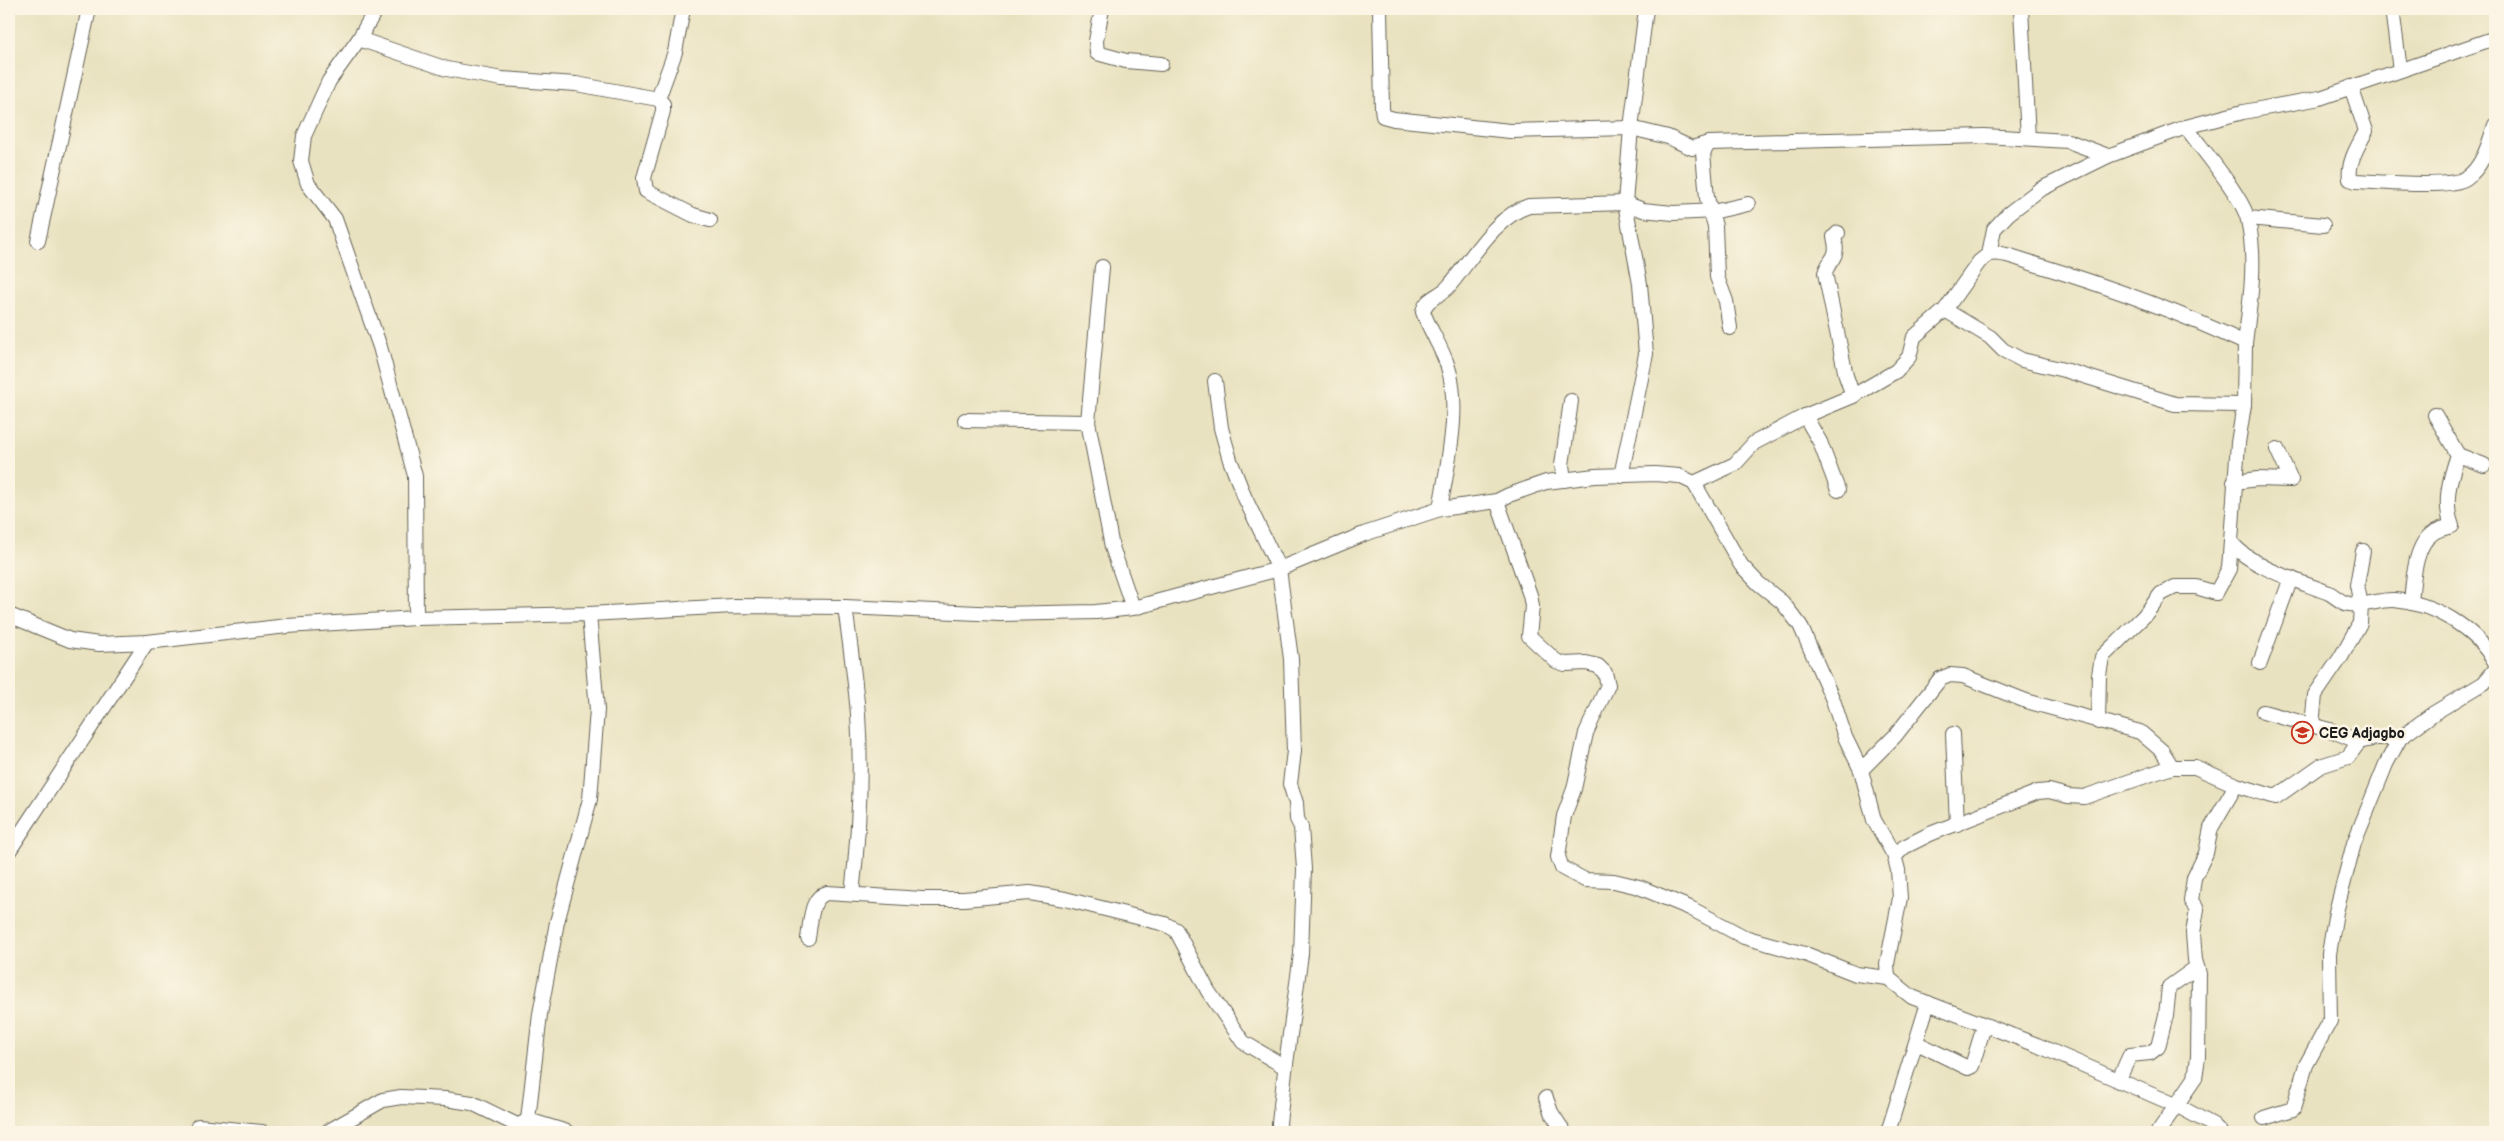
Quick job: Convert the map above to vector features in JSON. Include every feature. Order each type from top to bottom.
[{"type":"street","points":[[38,241],[89,9]]},
{"type":"street","points":[[376,9],[359,39],[330,81],[304,136],[301,161],[308,184],[335,219],[380,347],[414,476],[416,618]]},
{"type":"street","points":[[658,99],[675,52],[683,9]]},
{"type":"street","points":[[1102,9],[1096,41],[1097,53],[1126,61],[1161,64]]},
{"type":"street","points":[[1380,9],[1383,116],[1394,120],[1510,131],[1630,128],[1668,137],[1692,148],[1709,143],[1984,136],[2028,138],[2068,141],[2108,156]]},
{"type":"street","points":[[1621,476],[1646,354],[1640,284],[1625,203],[1630,128],[1646,9]]},
{"type":"street","points":[[2021,9],[2028,138]]},
{"type":"street","points":[[2392,9],[2400,70]]},
{"type":"street","points":[[1989,254],[1994,230],[2008,214],[2039,190],[2108,156],[2186,127],[2243,112],[2320,98],[2495,38]]},
{"type":"street","points":[[359,39],[447,69],[502,79],[576,84],[658,99],[663,104],[663,111],[644,178],[646,191],[693,215],[710,220]]},
{"type":"street","points":[[2351,87],[2366,131],[2356,150],[2349,173],[2350,179],[2356,181],[2449,184],[2465,180],[2476,170],[2495,125]]},
{"type":"street","points":[[2098,722],[2099,675],[2102,657],[2144,616],[2161,594],[2175,587],[2196,587],[2216,593],[2228,568],[2234,482],[2244,405],[2245,343],[2253,271],[2248,218],[2229,185],[2186,127]]},
{"type":"street","points":[[1709,143],[1703,153],[1707,198],[1715,226],[1717,277],[1726,301],[1730,328]]},
{"type":"street","points":[[1440,509],[1452,435],[1453,396],[1448,366],[1423,312],[1424,306],[1448,288],[1490,235],[1516,210],[1529,206],[1625,203],[1643,210],[1674,214],[1711,211],[1748,204]]},
{"type":"street","points":[[2248,218],[2323,225]]},
{"type":"street","points":[[1838,233],[1834,238],[1836,246],[1834,257],[1825,273],[1846,376],[1853,396]]},
{"type":"street","points":[[1694,483],[1735,464],[1754,443],[1805,416],[1853,396],[1896,371],[1909,357],[1914,338],[1945,310],[1979,262],[1989,254],[1995,253],[2014,258],[2113,290],[2186,316],[2245,343]]},
{"type":"street","points":[[1102,267],[1088,422],[1112,547],[1133,608]]},
{"type":"street","points":[[1945,310],[1990,337],[2004,350],[2022,360],[2068,371],[2175,404],[2244,405]]},
{"type":"street","points":[[1215,381],[1221,428],[1230,460],[1244,496],[1279,569],[1291,659],[1294,751],[1290,784],[1293,788],[1297,819],[1301,827],[1304,857],[1300,954],[1285,1068],[1279,1123],[1280,1132]]},
{"type":"street","points":[[1564,480],[1562,466],[1571,402]]},
{"type":"street","points":[[2435,415],[2458,455],[2484,465]]},
{"type":"street","points":[[1805,416],[1820,442],[1838,490]]},
{"type":"street","points":[[965,420],[1088,422]]},
{"type":"street","points":[[2234,482],[2258,479],[2291,480],[2277,449]]},
{"type":"street","points":[[2411,603],[2414,569],[2426,539],[2434,532],[2452,526],[2448,515],[2449,487],[2458,455]]},
{"type":"street","points":[[9,615],[70,640],[99,644],[147,642],[287,626],[416,618],[589,614],[733,606],[846,607],[1025,615],[1133,608],[1279,569],[1364,534],[1440,509],[1497,501],[1546,482],[1621,476],[1679,476],[1694,483],[1741,564],[1758,583],[1782,602],[1800,626],[1833,700],[1845,737],[1861,770],[1874,820],[1895,856],[1898,870],[1900,898],[1887,964],[1888,978]]},
{"type":"street","points":[[1497,501],[1530,595],[1532,606],[1529,636],[1556,660],[1565,664],[1586,663],[1598,666],[1605,673],[1608,685],[1586,733],[1574,789],[1564,816],[1558,857],[1562,868],[1585,880],[1614,881],[1639,887],[1690,908],[1744,937],[1808,955],[1856,974],[1888,978],[1912,997],[2037,1045],[2178,1106],[2213,1125],[2219,1132]]},
{"type":"street","points":[[2231,542],[2243,554],[2348,604],[2361,605],[2386,600],[2411,603],[2433,610],[2460,625],[2479,642],[2495,662]]},
{"type":"street","points":[[2312,726],[2315,695],[2360,623],[2361,605],[2357,585],[2363,551]]},
{"type":"street","points":[[2260,663],[2291,578]]},
{"type":"street","points":[[846,607],[858,714],[860,779],[859,834],[852,894]]},
{"type":"street","points":[[521,1126],[557,922],[590,798],[598,710],[589,614]]},
{"type":"street","points":[[9,851],[32,819],[147,642]]},
{"type":"street","points":[[2264,1118],[2293,1109],[2306,1065],[2330,1021],[2329,954],[2336,912],[2354,843],[2386,764],[2400,738],[2484,683],[2495,670]]},
{"type":"street","points":[[1861,770],[1870,764],[1895,736],[1931,688],[1940,679],[1950,675],[1963,676],[2026,701],[2140,732],[2162,751],[2172,767]]},
{"type":"street","points":[[2263,712],[2359,742],[2376,738],[2400,738]]},
{"type":"street","points":[[1952,734],[1957,824]]},
{"type":"street","points":[[1895,856],[1904,847],[1930,834],[2038,792],[2050,790],[2068,796],[2084,797],[2172,767],[2195,767],[2276,798],[2320,766],[2348,757],[2359,742]]},
{"type":"street","points":[[2158,1132],[2178,1106],[2195,1078],[2200,1000],[2193,934],[2197,909],[2191,901],[2194,878],[2206,853],[2212,828],[2236,784]]},
{"type":"street","points":[[808,938],[815,900],[820,895],[827,893],[956,899],[1030,894],[1065,899],[1165,924],[1176,930],[1208,991],[1242,1042],[1285,1068]]},
{"type":"street","points":[[2118,1081],[2130,1055],[2150,1053],[2158,1047],[2166,1015],[2169,987],[2197,967]]},
{"type":"street","points":[[1885,1131],[1917,1043],[1928,1003]]},
{"type":"street","points":[[1917,1043],[1968,1068],[1972,1066],[1984,1026]]},
{"type":"street","points":[[327,1132],[383,1100],[401,1097],[446,1099],[472,1103],[521,1126],[567,1132]]},
{"type":"street","points":[[1546,1098],[1551,1112],[1564,1132]]},
{"type":"street","points":[[198,1126],[262,1132]]},
{"type":"place","name":"CEG Adjagbo","points":[[2303,733]]}]
